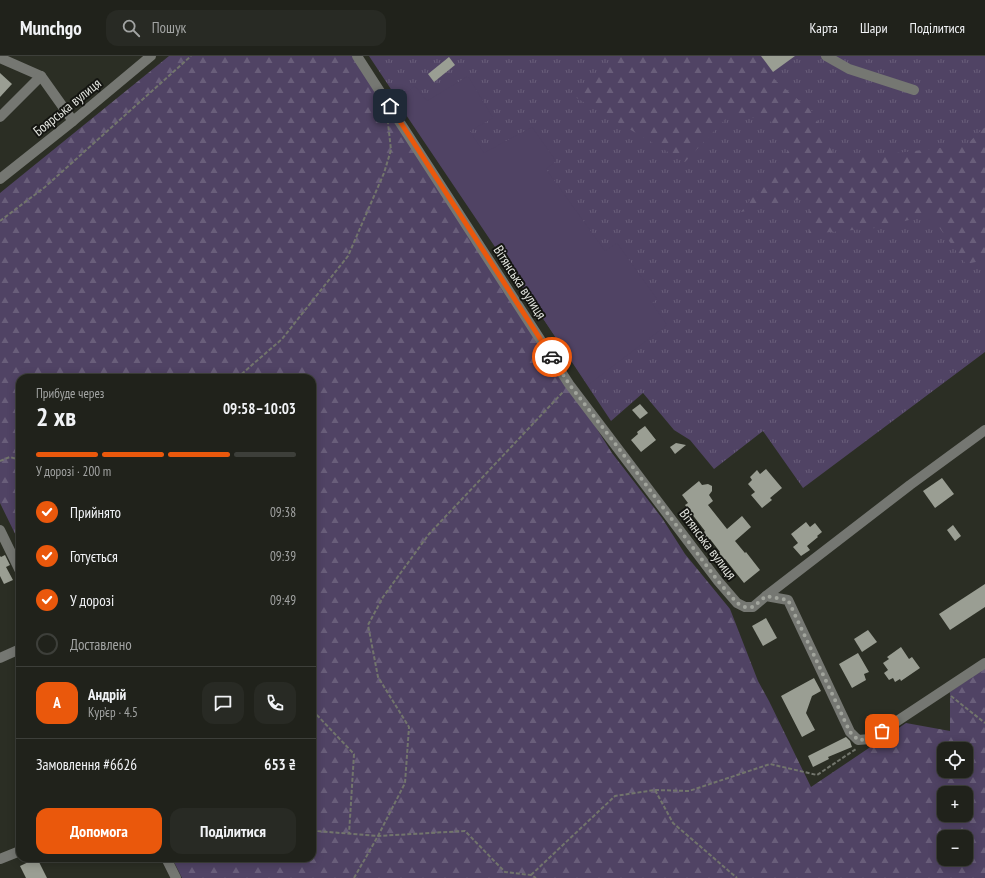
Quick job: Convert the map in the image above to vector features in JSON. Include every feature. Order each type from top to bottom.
[{"type":"street","name":"Боярська вулиця","points":[[0,179],[151,56]]},
{"type":"street","name":"Вітянська вулиця","points":[[357,56],[569,384],[718,581],[737,603],[745,607],[753,607],[910,485],[985,430]]},
{"type":"street","points":[[826,56],[849,69],[914,90]]},
{"type":"street","points":[[0,58],[41,76],[73,121]]},
{"type":"street","points":[[0,117],[41,76]]},
{"type":"street","points":[[0,530],[16,563]]},
{"type":"street","points":[[766,596],[788,600],[850,732],[858,740],[870,739],[985,663]]},
{"type":"street","points":[[0,658],[16,651]]},
{"type":"street","points":[[0,859],[16,853]]},
{"type":"street","points":[[168,862],[176,878]]},
{"type":"path","points":[[0,221],[45,187],[191,56]]},
{"type":"path","points":[[242,374],[282,339],[348,256],[384,173],[391,150],[388,120],[390,106]]},
{"type":"path","points":[[354,878],[405,784],[409,727],[378,677],[368,625],[383,597],[429,534],[569,384]]},
{"type":"path","points":[[0,461],[10,457],[16,459]]},
{"type":"path","points":[[944,690],[985,723]]},
{"type":"path","points":[[316,714],[354,754],[350,834]]},
{"type":"path","points":[[532,875],[615,796],[655,790],[689,791],[770,764],[817,775],[857,748]]},
{"type":"path","points":[[655,790],[673,823],[737,878]]},
{"type":"path","points":[[316,831],[378,836],[465,831],[505,872],[532,875],[536,878]]},
{"type":"green space","points":[[169,56],[360,56],[461,212],[612,453],[662,518],[685,554],[730,609],[758,681],[811,787],[906,723],[950,731],[950,692],[985,668],[985,878],[182,878],[174,862],[316,862],[316,374],[16,374],[16,536],[0,503],[0,193]]},
{"type":"green space","points":[[369,56],[985,56],[985,352],[803,488],[763,431],[714,469],[690,440],[674,430],[643,393],[611,421]]},
{"type":"green space","points":[[618,56],[757,56],[776,81],[813,112],[836,160],[966,145],[985,127],[985,260],[966,264],[930,215],[875,228],[809,234],[810,197],[741,212],[790,148],[772,122],[731,113],[685,162],[570,94]]},
{"type":"green space","points":[[468,76],[493,118],[470,131],[484,153],[532,127],[556,161],[546,169],[605,251],[617,243],[657,299],[652,303],[667,325],[588,385],[396,100],[415,86],[427,101]]},
{"type":"building","points":[[761,56],[795,56],[773,72]]},
{"type":"building","points":[[449,57],[455,65],[434,82],[428,74]]},
{"type":"building","points":[[0,73],[12,84],[0,97]]},
{"type":"building","points":[[640,404],[648,413],[640,419],[632,410]]},
{"type":"building","points":[[645,426],[656,440],[641,452],[631,440],[638,434],[637,432]]},
{"type":"building","points":[[676,443],[686,445],[675,454],[670,447]]},
{"type":"building","points":[[766,469],[782,488],[770,498],[772,500],[762,508],[751,495],[755,492],[748,484],[752,480],[750,477],[757,470],[760,474]]},
{"type":"building","points":[[942,478],[954,494],[935,508],[923,491]]},
{"type":"building","points":[[699,481],[702,485],[708,484],[712,486],[712,491],[709,495],[713,501],[708,505],[727,529],[742,516],[751,527],[735,541],[760,570],[744,583],[725,559],[722,561],[717,554],[720,552],[710,539],[707,541],[702,534],[705,531],[685,505],[688,503],[682,495]]},
{"type":"building","points":[[806,522],[810,527],[815,523],[822,532],[807,546],[810,550],[801,556],[793,547],[798,543],[791,534]]},
{"type":"building","points":[[953,525],[961,536],[955,541],[947,530]]},
{"type":"building","points":[[5,555],[10,565],[6,567],[13,580],[4,584],[0,576],[0,556]]},
{"type":"building","points":[[985,584],[985,607],[950,630],[939,614]]},
{"type":"building","points":[[766,618],[777,638],[763,646],[752,626]]},
{"type":"building","points":[[868,630],[877,642],[862,652],[854,639]]},
{"type":"building","points":[[901,647],[909,659],[912,657],[920,668],[901,681],[900,679],[895,682],[893,678],[889,680],[884,673],[888,670],[883,663],[889,659],[887,657]]},
{"type":"building","points":[[858,653],[869,672],[864,674],[866,680],[852,688],[839,664]]},
{"type":"building","points":[[814,678],[821,691],[812,696],[806,713],[815,730],[802,737],[781,696]]},
{"type":"building","points":[[846,737],[850,741],[852,747],[828,757],[829,759],[813,767],[808,756]]},
{"type":"building","points":[[28,862],[39,862],[47,878],[26,878],[20,866]]},
{"type":"way so far","points":[[552,357],[569,384],[718,581],[737,603],[745,607],[753,607],[766,596],[788,600],[850,732],[858,740],[870,739],[882,731]]},
{"type":"route","points":[[390,106],[552,357]]}]
